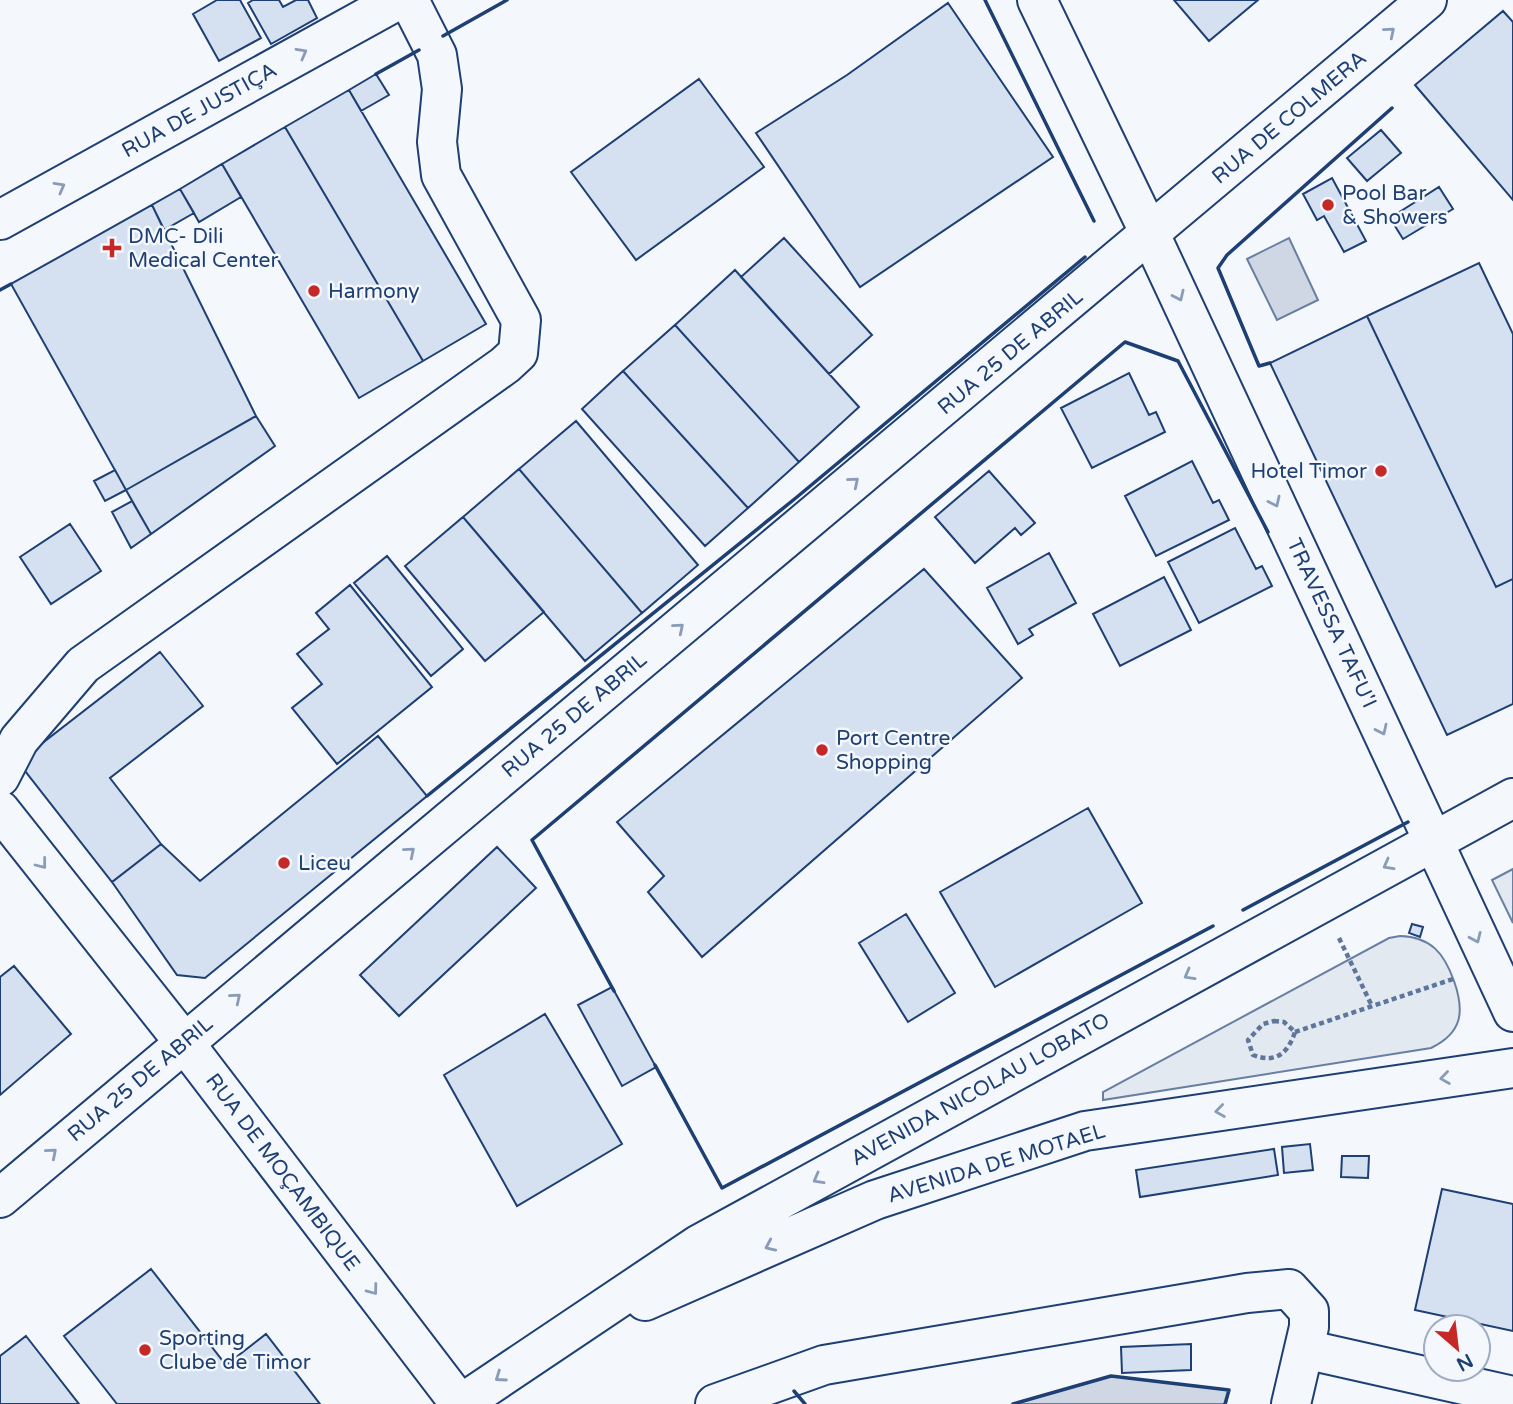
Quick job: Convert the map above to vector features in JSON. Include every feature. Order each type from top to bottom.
[{"type":"street","name":"RUA DE JUSTIÇA","points":[[0,220],[398,0]]},
{"type":"street","points":[[0,776],[19,740],[83,666],[505,365],[518,353],[521,320],[441,175],[438,142],[442,89],[437,55],[409,0]]},
{"type":"street","name":"TRAVESSA TAFU'I","points":[[1037,0],[1150,234],[1433,839],[1485,958],[1513,1012]]},
{"type":"street","name":"RUA DE COLMERA","points":[[1150,234],[1427,0]]},
{"type":"street","name":"RUA 25 DE ABRIL","points":[[0,1198],[183,1041],[1150,234]]},
{"type":"street","name":"AVENIDA NICOLAU LOBATO","points":[[461,1404],[698,1245],[1433,839],[1513,798]]},
{"type":"street","name":"RUA DE MOÇAMBIQUE","points":[[0,810],[183,1041],[461,1404]]},
{"type":"street","name":"AVENIDA DE MOTAEL","points":[[547,1344],[875,1200],[1085,1131],[1513,1068]]},
{"type":"street","points":[[719,1403],[824,1365],[1247,1293],[1289,1289],[1309,1311],[1304,1349],[1291,1404]]},
{"type":"street","points":[[1304,1349],[1513,1396]]},
{"type":"path","points":[[1321,902],[1371,1006]]},
{"type":"path","points":[[1295,1032],[1284,1022],[1263,1024],[1248,1040],[1249,1048],[1253,1055],[1262,1059],[1275,1058],[1285,1053],[1295,1032],[1453,980],[1485,958]]},
{"type":"shaded area","points":[[1289,238],[1318,300],[1277,320],[1247,259]]},
{"type":"shaded area","points":[[1513,869],[1513,923],[1492,880]]},
{"type":"shaded area","points":[[1400,936],[1420,940],[1435,948],[1446,962],[1454,981],[1460,1012],[1458,1021],[1449,1036],[1431,1048],[1103,1100],[1103,1092],[1389,938]]},
{"type":"shaded area","points":[[1111,1376],[1229,1390],[1226,1404],[1013,1404]]},
{"type":"building","points":[[217,0],[240,0],[261,38],[219,61],[193,14]]},
{"type":"building","points":[[253,0],[279,0],[283,7],[296,0],[308,0],[317,18],[271,44],[248,3]]},
{"type":"building","points":[[1174,0],[1258,0],[1209,41]]},
{"type":"building","points":[[948,3],[1053,157],[860,287],[756,133],[847,75]]},
{"type":"building","points":[[1503,11],[1513,22],[1513,200],[1415,85]]},
{"type":"building","points":[[376,74],[389,95],[361,111],[349,90]]},
{"type":"building","points":[[699,79],[764,167],[636,260],[571,172]]},
{"type":"building","points":[[349,90],[486,324],[423,361],[285,127]]},
{"type":"building","points":[[285,127],[423,361],[359,398],[222,164]]},
{"type":"building","points":[[1381,130],[1401,153],[1367,181],[1347,158]]},
{"type":"building","points":[[222,164],[241,197],[199,222],[180,189]]},
{"type":"building","name":"Pool Bar & Showers","points":[[1332,178],[1366,241],[1344,252],[1324,216],[1317,220],[1303,194]]},
{"type":"building","points":[[1439,187],[1453,209],[1403,239],[1390,218]]},
{"type":"building","points":[[180,189],[194,213],[164,230],[152,205]]},
{"type":"building","points":[[152,205],[256,416],[126,490],[11,284]]},
{"type":"building","points":[[784,238],[872,335],[829,374],[741,277]]},
{"type":"building","points":[[1479,263],[1513,334],[1513,579],[1496,587],[1367,316]]},
{"type":"building","points":[[735,270],[859,407],[799,462],[675,325]]},
{"type":"building","name":"Hotel Timor","points":[[1367,316],[1496,587],[1513,579],[1513,704],[1447,735],[1270,363]]},
{"type":"building","points":[[675,325],[799,462],[748,508],[623,371]]},
{"type":"building","points":[[623,371],[748,508],[705,546],[582,409]]},
{"type":"building","points":[[1129,373],[1149,415],[1156,412],[1165,432],[1092,468],[1061,408]]},
{"type":"building","points":[[256,416],[275,446],[151,534],[126,490]]},
{"type":"building","points":[[576,421],[698,565],[642,613],[519,469]]},
{"type":"building","points":[[1192,461],[1213,503],[1219,500],[1229,520],[1156,556],[1125,496]]},
{"type":"building","points":[[519,469],[642,613],[585,661],[463,517]]},
{"type":"building","points":[[115,470],[126,490],[105,501],[94,481]]},
{"type":"building","points":[[989,471],[1035,523],[1021,535],[1015,528],[975,563],[935,517]]},
{"type":"building","points":[[132,501],[151,534],[131,548],[112,512]]},
{"type":"building","points":[[463,517],[544,612],[485,661],[405,566]]},
{"type":"building","points":[[70,524],[101,571],[51,604],[20,557]]},
{"type":"building","points":[[1235,528],[1256,569],[1262,566],[1272,586],[1199,623],[1168,562]]},
{"type":"building","points":[[1049,553],[1076,603],[1029,629],[1033,635],[1018,644],[987,588]]},
{"type":"building","points":[[387,556],[463,649],[431,676],[354,583]]},
{"type":"building","name":"Port Centre Shopping","points":[[924,569],[1022,678],[702,957],[648,892],[664,876],[617,822]]},
{"type":"building","points":[[1164,577],[1191,630],[1120,666],[1093,614]]},
{"type":"building","points":[[350,585],[432,687],[337,764],[292,708],[322,684],[297,654],[329,629],[316,613]]},
{"type":"building","points":[[160,652],[203,706],[110,778],[161,844],[112,882],[18,762]]},
{"type":"building","name":"Liceu","points":[[378,736],[427,796],[205,978],[177,975],[112,882],[161,844],[200,881]]},
{"type":"building","points":[[1088,808],[1142,903],[995,987],[940,892]]},
{"type":"building","points":[[497,847],[536,888],[399,1016],[360,975]]},
{"type":"building","points":[[906,914],[955,993],[908,1022],[859,943]]},
{"type":"building","points":[[1412,924],[1423,927],[1420,937],[1409,933]]},
{"type":"building","points":[[14,966],[71,1034],[0,1095],[0,977]]},
{"type":"building","points":[[612,987],[656,1067],[622,1086],[578,1005]]},
{"type":"building","points":[[545,1014],[622,1144],[517,1206],[444,1075]]},
{"type":"building","points":[[1310,1144],[1313,1170],[1284,1173],[1282,1147]]},
{"type":"building","points":[[1274,1149],[1278,1175],[1140,1197],[1136,1170]]},
{"type":"building","points":[[1342,1156],[1369,1156],[1368,1178],[1341,1177]]},
{"type":"building","points":[[1442,1189],[1513,1204],[1513,1331],[1492,1326],[1492,1313],[1429,1313],[1415,1310]]},
{"type":"building","name":"Sporting Clube de Timor","points":[[151,1269],[226,1365],[266,1334],[320,1404],[117,1404],[64,1336]]},
{"type":"building","points":[[26,1336],[79,1404],[0,1404],[0,1356]]},
{"type":"building","points":[[1191,1344],[1191,1370],[1122,1373],[1121,1347]]},
{"type":"wall","points":[[443,36],[507,0]]},
{"type":"wall","points":[[985,0],[1094,221]]},
{"type":"wall","points":[[376,74],[419,50]]},
{"type":"wall","points":[[1270,363],[1259,366],[1218,268],[1227,255],[1392,108]]},
{"type":"wall","points":[[427,796],[797,497],[1085,257]]},
{"type":"wall","points":[[0,290],[11,284]]},
{"type":"wall","points":[[614,991],[532,840],[1125,342],[1178,361],[1268,532]]},
{"type":"wall","points":[[1243,910],[1408,822]]},
{"type":"wall","points":[[655,1065],[722,1188],[1213,926]]},
{"type":"wall","points":[[1013,1404],[1111,1376],[1229,1390],[1225,1404]]},
{"type":"wall","points":[[794,1391],[805,1404]]},
{"type":"place","name":"Pool Bar & Showers","points":[[1328,205]]},
{"type":"place","name":"DMC- Dili Medical Center","points":[[112,248]]},
{"type":"place","name":"Harmony","points":[[314,291]]},
{"type":"place","name":"Hotel Timor","points":[[1381,471]]},
{"type":"place","name":"Port Centre Shopping","points":[[822,750]]},
{"type":"place","name":"Liceu","points":[[284,863]]},
{"type":"place","name":"Sporting Clube de Timor","points":[[145,1350]]}]
